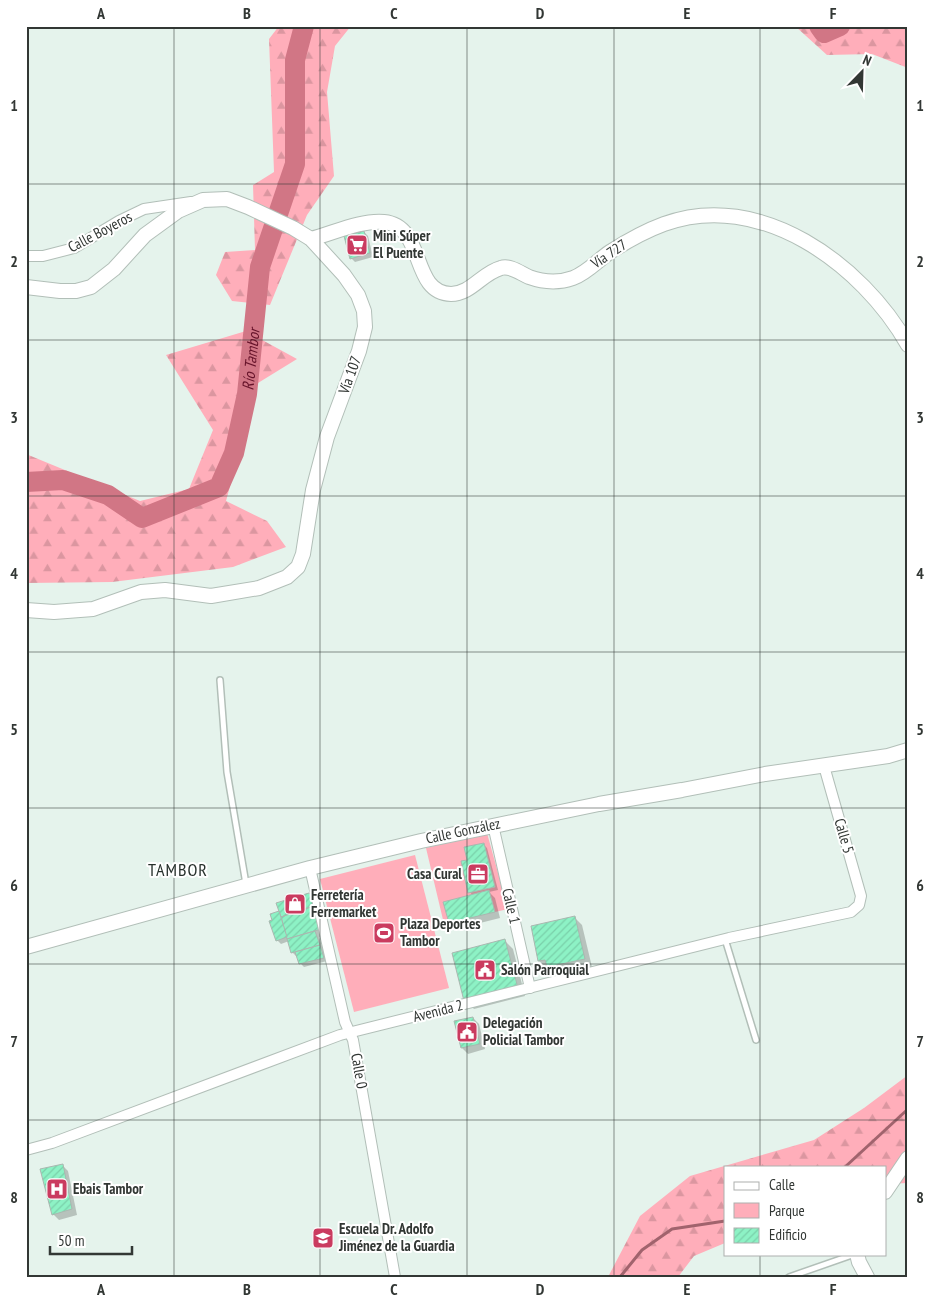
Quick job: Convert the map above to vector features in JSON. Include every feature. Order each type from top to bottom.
[{"type":"street","name":"Vía 107","points":[[26,288],[76,291],[91,287],[114,269],[163,221],[178,211],[203,200],[226,199],[293,228],[311,239],[344,275],[358,295],[364,311],[365,327],[359,351],[327,437],[313,490],[303,554],[298,567],[287,577],[259,588],[211,596],[165,590],[141,592],[92,609],[54,612],[26,610]]},
{"type":"street","name":"Calle Boyeros","points":[[26,256],[43,256],[74,248],[119,221],[144,209],[203,200]]},
{"type":"street","name":"Vía 727","points":[[311,239],[369,222],[390,223],[406,233],[421,268],[432,286],[452,294],[468,289],[490,272],[502,267],[513,269],[543,281],[558,282],[574,278],[610,252],[641,234],[688,217],[724,216],[755,220],[787,231],[808,242],[834,260],[862,286],[897,326],[908,345]]},
{"type":"street","name":"Calle González","points":[[26,947],[310,868],[493,825],[765,774],[888,756],[908,750]]},
{"type":"street","name":"Calle 5","points":[[824,766],[861,896],[859,905]]},
{"type":"street","name":"Calle 1","points":[[493,825],[530,988]]},
{"type":"street","name":"Calle 0","points":[[310,868],[344,1022],[353,1040],[395,1277]]},
{"type":"street","name":"Avenida 2","points":[[26,1150],[62,1139],[349,1033],[725,939],[851,912],[859,905]]},
{"type":"street","points":[[886,1191],[908,1158]]},
{"type":"street","points":[[856,1256],[867,1277]]},
{"type":"lane","points":[[220,680],[227,772],[247,886]]},
{"type":"lane","points":[[725,939],[756,1040]]},
{"type":"lane","points":[[789,1277],[850,1256]]},
{"type":"green space","points":[[279,26],[351,26],[335,46],[327,92],[334,176],[307,215],[270,305],[232,301],[216,275],[225,252],[255,250],[253,185],[274,172],[269,39]]},
{"type":"green space","points":[[795,26],[908,26],[908,68],[872,54],[827,55]]},
{"type":"green space","points":[[246,331],[297,359],[258,383],[226,501],[267,521],[286,547],[233,567],[112,582],[26,583],[26,454],[140,501],[189,489],[213,430],[166,355]]},
{"type":"green space","points":[[487,833],[508,909],[495,912],[444,902],[449,923],[444,924],[426,848]]},
{"type":"green space","name":"Plaza Deportes Tambor","points":[[415,855],[449,988],[354,1012],[320,879]]},
{"type":"green space","points":[[908,1075],[908,1183],[886,1184],[886,1166],[724,1166],[814,1140],[864,1108]]},
{"type":"green space","points":[[724,1166],[724,1243],[694,1256],[678,1277],[608,1277],[640,1216],[690,1176]]},
{"type":"building","name":"Mini Súper El Puente","points":[[364,231],[370,253],[350,259],[344,236]]},
{"type":"building","name":"Casa Cural","points":[[484,843],[495,887],[468,893],[461,861],[467,860],[464,847]]},
{"type":"building","points":[[489,890],[495,912],[449,923],[443,902]]},
{"type":"building","name":"Ferretería Ferremarket","points":[[309,893],[312,895],[315,906],[281,917],[276,903]]},
{"type":"building","points":[[314,906],[321,929],[287,939],[281,917]]},
{"type":"building","points":[[279,911],[287,937],[276,941],[269,921],[272,920],[270,914]]},
{"type":"building","points":[[575,916],[585,959],[547,967],[545,960],[538,961],[531,926]]},
{"type":"building","points":[[315,931],[320,945],[291,953],[287,939]]},
{"type":"building","name":"Salón Parroquial","points":[[505,939],[518,988],[464,1001],[452,953]]},
{"type":"building","points":[[320,945],[324,958],[299,964],[295,952]]},
{"type":"building","name":"Delegación Policial Tambor","points":[[473,1017],[480,1044],[461,1048],[454,1021]]},
{"type":"building","name":"Ebais Tambor","points":[[63,1164],[72,1209],[52,1215],[40,1169]]},
{"type":"waterway","name":"Río Tambor","points":[[26,482],[63,480],[108,495],[142,518],[219,487],[234,453],[247,394],[260,267],[295,164],[295,60],[304,26]]},
{"type":"waterway","name":"Río Tambor","points":[[819,26],[824,33],[840,26]]},
{"type":"waterway","points":[[846,1166],[908,1109]]},
{"type":"waterway","points":[[620,1277],[642,1250],[672,1229],[724,1221]]},
{"type":"place","name":"Mini Súper El Puente","points":[[357,245]]},
{"type":"place","name":"Casa Cural","points":[[478,874]]},
{"type":"place","name":"Ferretería Ferremarket","points":[[295,904]]},
{"type":"place","name":"Plaza Deportes Tambor","points":[[384,933]]},
{"type":"place","name":"Salón Parroquial","points":[[485,970]]},
{"type":"place","name":"Delegación Policial Tambor","points":[[467,1032]]},
{"type":"place","name":"Ebais Tambor","points":[[57,1189]]},
{"type":"place","name":"Escuela Dr. Adolfo Jiménez de la Guardia","points":[[323,1238]]},
{"type":"district","name":"TAMBOR","points":[[178,870]]}]
